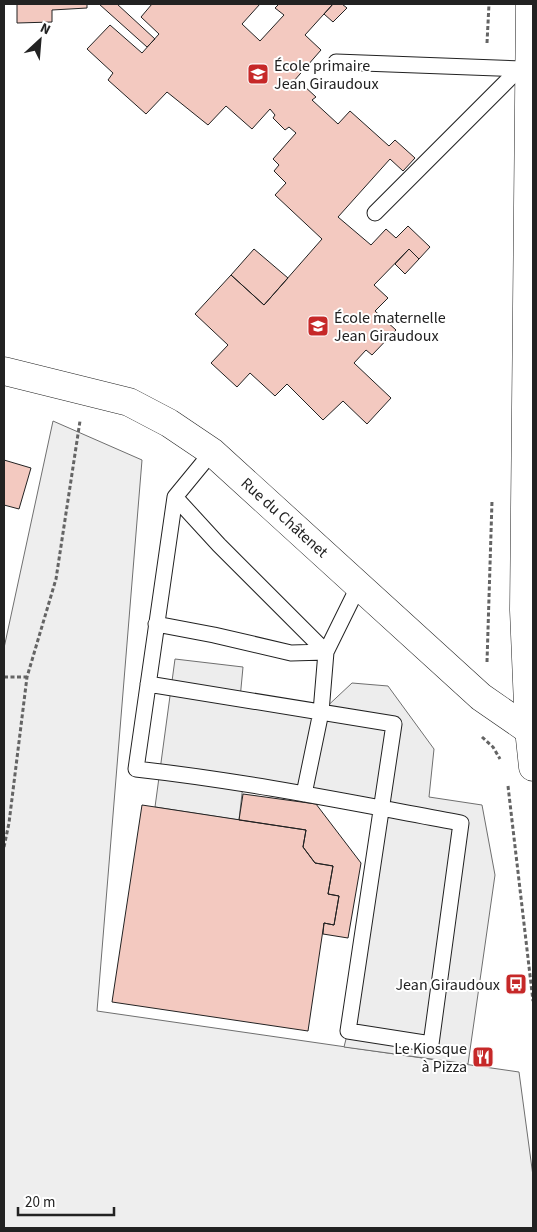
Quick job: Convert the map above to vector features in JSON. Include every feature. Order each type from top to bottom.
[{"type":"street","points":[[530,4],[524,69],[524,610],[533,767]]},
{"type":"street","name":"Rue du Châtenet","points":[[4,371],[129,402],[169,423],[212,452],[481,697],[531,731]]},
{"type":"lane","points":[[336,62],[524,69]]},
{"type":"lane","points":[[375,213],[524,69]]},
{"type":"lane","points":[[148,684],[394,724],[382,808],[348,1031],[431,1044],[461,823],[382,808],[304,794],[136,768],[156,624],[175,497],[212,452]]},
{"type":"lane","points":[[175,497],[219,545],[326,652]]},
{"type":"lane","points":[[304,794],[321,712],[326,652],[359,585]]},
{"type":"lane","points":[[156,624],[291,653],[326,652]]},
{"type":"path","points":[[4,847],[9,823],[27,676],[56,579],[84,391]]},
{"type":"path","points":[[4,676],[27,676]]},
{"type":"shaded area","points":[[53,421],[142,460],[97,1011],[519,1072],[533,1176],[533,1228],[4,1228],[4,648]]},
{"type":"shaded area","points":[[175,659],[243,667],[240,699],[321,712],[352,683],[388,686],[434,749],[429,797],[482,805],[495,875],[468,1064],[344,1047],[382,808],[243,785],[239,820],[155,807]]},
{"type":"building","points":[[17,4],[87,4],[87,8],[52,10],[52,22],[17,23]]},
{"type":"building","points":[[99,4],[117,4],[155,39],[147,47]]},
{"type":"building","points":[[152,4],[260,4],[242,24],[260,41],[284,15],[275,8],[279,4],[333,4],[305,35],[321,50],[293,82],[299,89],[303,85],[316,97],[312,100],[338,124],[350,111],[389,146],[395,140],[415,158],[403,171],[390,159],[338,217],[371,245],[386,229],[396,238],[408,226],[430,247],[419,259],[409,249],[374,285],[388,298],[375,311],[396,330],[372,355],[366,350],[354,363],[391,398],[367,424],[343,401],[323,420],[287,384],[275,396],[250,373],[237,387],[211,363],[228,345],[195,314],[231,275],[264,305],[322,239],[275,195],[286,183],[274,171],[279,165],[273,159],[296,133],[289,127],[285,130],[273,118],[275,115],[270,109],[252,129],[226,106],[208,125],[167,92],[146,114],[108,80],[113,73],[87,49],[110,25],[142,53],[159,34],[141,17]]},
{"type":"building","points":[[333,4],[342,4],[347,8],[333,22],[324,14]]},
{"type":"building","points":[[254,249],[288,278],[264,305],[231,275]]},
{"type":"building","points":[[409,249],[419,259],[405,274],[395,264]]},
{"type":"building","points":[[4,460],[31,468],[19,509],[4,505]]},
{"type":"building","points":[[243,794],[316,804],[361,863],[348,938],[323,934],[324,923],[334,925],[339,896],[328,894],[333,866],[315,863],[303,847],[306,830],[239,820]]},
{"type":"building","points":[[142,805],[306,830],[303,847],[315,863],[333,866],[328,894],[339,896],[334,925],[324,923],[308,1031],[112,1002]]},
{"type":"place","name":"École primaire Jean Giraudoux","points":[[258,74]]},
{"type":"place","name":"École maternelle Jean Giraudoux","points":[[318,326]]},
{"type":"place","name":"Jean Giraudoux","points":[[516,984]]},
{"type":"place","name":"Le Kiosque à Pizza","points":[[483,1057]]}]
